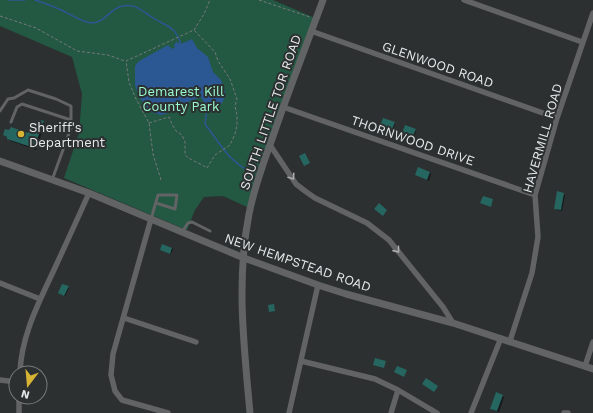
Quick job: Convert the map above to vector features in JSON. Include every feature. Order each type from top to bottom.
[{"type":"street","name":"SOUTH LITTLE TOR ROAD","points":[[250,413],[242,321],[244,258],[249,216],[260,170],[323,0]]},
{"type":"street","points":[[464,0],[582,42]]},
{"type":"street","name":"HAVERMILL ROAD","points":[[510,341],[532,273],[538,237],[536,194],[557,118],[593,13]]},
{"type":"street","name":"GLENWOOD ROAD","points":[[311,31],[557,118]]},
{"type":"street","name":"THORNWOOD DRIVE","points":[[283,107],[536,194]]},
{"type":"street","points":[[270,144],[296,184],[305,192],[367,223],[389,240],[443,306],[453,322]]},
{"type":"street","name":"NEW HEMPSTEAD ROAD","points":[[0,161],[151,219],[244,258],[318,285],[346,294],[453,322],[593,369]]},
{"type":"street","points":[[20,365],[20,356],[24,341],[40,299],[88,194]]},
{"type":"street","points":[[151,219],[113,354],[111,375],[115,391],[122,400],[168,413]]},
{"type":"street","points":[[0,283],[40,299]]},
{"type":"street","points":[[289,413],[318,285]]},
{"type":"street","points":[[124,318],[196,342]]},
{"type":"street","points":[[471,413],[500,338]]},
{"type":"street","points":[[584,366],[593,342]]},
{"type":"street","points":[[301,361],[375,379],[398,390],[437,413]]},
{"type":"street","points":[[391,413],[398,390]]},
{"type":"lane","points":[[0,111],[8,99],[14,98],[28,90],[56,98],[71,106],[71,128],[52,180]]},
{"type":"lane","points":[[11,122],[17,107],[22,104],[71,120]]},
{"type":"lane","points":[[151,219],[158,195],[177,195],[175,208],[156,203]]},
{"type":"lane","points":[[182,232],[188,222],[192,222],[210,231]]},
{"type":"path","points":[[0,16],[36,28],[77,51],[108,55],[126,61],[194,30],[204,14],[210,0]]},
{"type":"path","points":[[259,0],[315,18]]},
{"type":"path","points":[[149,123],[169,117],[176,131],[182,135],[185,142],[185,155],[207,168],[215,155],[230,145],[237,125],[237,115],[234,106],[236,99],[234,88],[218,61],[215,52],[194,30]]},
{"type":"path","points":[[126,61],[129,82],[149,123],[153,154],[161,180]]},
{"type":"green space","name":"Demarest Kill County Park","points":[[0,0],[273,0],[315,18],[247,207],[223,196],[204,197],[195,210],[187,230],[64,178],[79,133],[82,94],[72,57],[0,26]]},
{"type":"water","points":[[192,39],[197,48],[208,57],[213,72],[221,80],[226,95],[222,103],[212,112],[207,108],[201,97],[190,101],[183,106],[176,106],[168,113],[162,115],[153,113],[139,97],[135,85],[135,66],[139,61],[168,45],[172,49],[175,47],[174,44],[177,42],[181,44]]},
{"type":"building","points":[[383,118],[395,122],[392,130],[380,126]]},
{"type":"building","name":"Sheriff's Department","points":[[41,120],[44,121],[34,148],[7,139],[7,137],[3,135],[5,129],[9,130],[11,127],[28,133],[32,122],[39,125]]},
{"type":"building","points":[[405,125],[416,129],[413,136],[402,133]]},
{"type":"building","points":[[305,153],[310,163],[304,166],[299,156]]},
{"type":"building","points":[[418,167],[430,172],[427,180],[415,175]]},
{"type":"building","points":[[557,191],[564,193],[561,210],[554,209]]},
{"type":"building","points":[[483,196],[493,199],[491,207],[480,203]]},
{"type":"building","points":[[379,203],[387,210],[383,216],[374,209]]},
{"type":"building","points":[[162,244],[172,248],[170,254],[160,250]]},
{"type":"building","points":[[62,284],[69,286],[64,296],[58,293]]},
{"type":"building","points":[[274,304],[275,311],[269,312],[268,305]]},
{"type":"building","points":[[375,358],[386,361],[384,368],[373,365]]},
{"type":"building","points":[[397,366],[407,370],[404,377],[394,372]]},
{"type":"building","points":[[426,378],[438,386],[434,392],[422,384]]},
{"type":"building","points":[[496,392],[503,395],[497,411],[490,409]]},
{"type":"waterway","points":[[9,0],[25,0]]},
{"type":"waterway","points":[[35,0],[55,7],[89,23],[101,20],[122,6],[128,5],[136,7],[171,28],[177,34],[181,44]]},
{"type":"waterway","points":[[207,108],[205,124],[230,157],[236,163],[250,171]]},
{"type":"place","name":"Sheriff's Department","points":[[21,134]]}]
